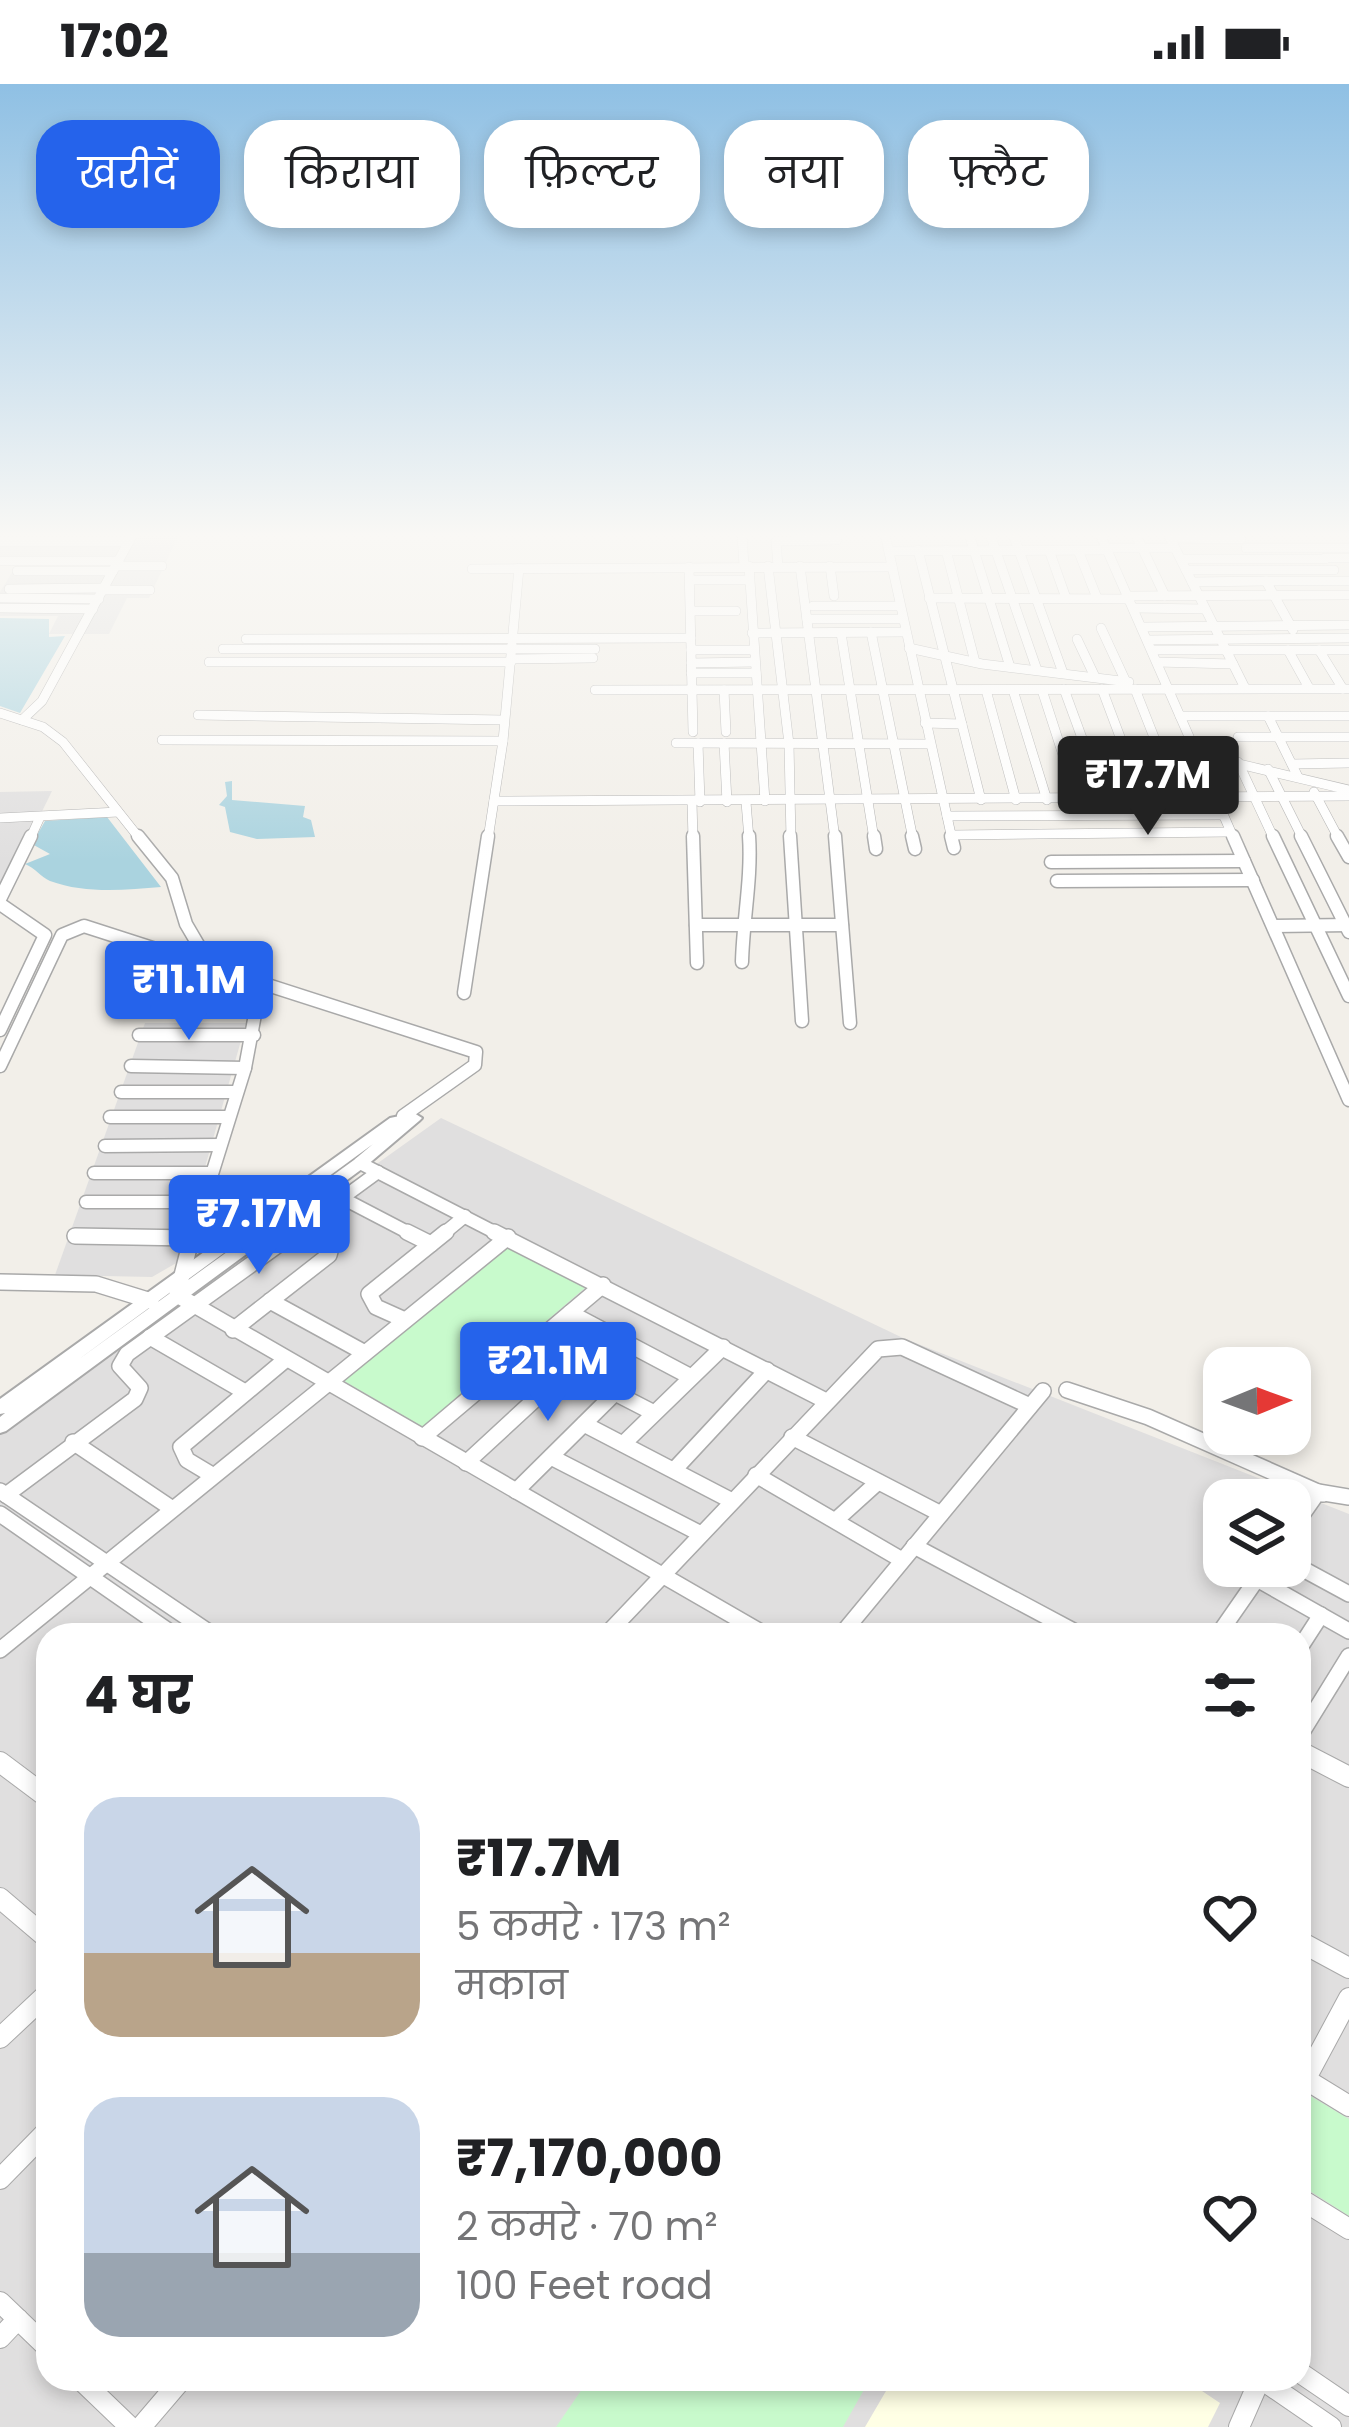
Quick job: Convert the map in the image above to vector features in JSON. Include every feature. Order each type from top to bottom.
[{"type":"street","points":[[22,720],[41,701],[73,643]]},
{"type":"street","points":[[335,643],[513,652]]},
{"type":"street","points":[[464,993],[514,643]]},
{"type":"street","points":[[753,643],[765,802]]},
{"type":"street","points":[[779,643],[790,744],[802,1021]]},
{"type":"street","points":[[810,643],[832,802],[850,1023]]},
{"type":"street","points":[[843,643],[876,849]]},
{"type":"street","points":[[873,643],[915,849]]},
{"type":"street","points":[[908,643],[953,842],[1230,832]]},
{"type":"street","points":[[941,643],[981,800]]},
{"type":"street","points":[[971,643],[975,662]]},
{"type":"street","points":[[1003,643],[1010,667]]},
{"type":"street","points":[[1028,643],[1037,670]]},
{"type":"street","points":[[1052,643],[1063,673]]},
{"type":"street","points":[[1079,643],[1095,677]]},
{"type":"street","points":[[1109,643],[1178,798]]},
{"type":"street","points":[[1149,643],[1349,1100]]},
{"type":"street","points":[[1152,651],[1243,643]]},
{"type":"street","points":[[1300,643],[1305,650]]},
{"type":"street","points":[[691,644],[698,964]]},
{"type":"street","points":[[209,662],[691,644],[754,650]]},
{"type":"street","points":[[1223,645],[1349,650]]},
{"type":"street","points":[[1223,645],[1245,688]]},
{"type":"street","points":[[909,648],[1153,688],[1346,689]]},
{"type":"street","points":[[223,649],[594,654]]},
{"type":"street","points":[[1288,650],[1309,688]]},
{"type":"street","points":[[1319,650],[1346,689]]},
{"type":"street","points":[[1152,651],[1233,664]]},
{"type":"street","points":[[691,668],[755,668]]},
{"type":"street","points":[[595,690],[1042,690],[1131,685]]},
{"type":"street","points":[[1328,688],[1347,719]]},
{"type":"street","points":[[1064,689],[1104,798]]},
{"type":"street","points":[[1102,689],[1143,798]]},
{"type":"street","points":[[724,690],[727,802]]},
{"type":"street","points":[[986,690],[1016,800]]},
{"type":"street","points":[[1013,690],[1047,800]]},
{"type":"street","points":[[1042,690],[1077,798]]},
{"type":"street","points":[[0,712],[48,730],[63,742],[172,878],[192,937],[214,966],[253,1002],[254,1035],[190,1238],[183,1293]]},
{"type":"street","points":[[198,715],[505,720]]},
{"type":"street","points":[[1180,716],[1347,719]]},
{"type":"street","points":[[1229,716],[1252,796],[1349,996]]},
{"type":"street","points":[[1268,716],[1349,856]]},
{"type":"street","points":[[925,723],[962,724]]},
{"type":"street","points":[[1238,737],[1349,737]]},
{"type":"street","points":[[676,743],[725,738],[790,744],[929,744]]},
{"type":"street","points":[[162,740],[503,741]]},
{"type":"street","points":[[1197,754],[1349,793]]},
{"type":"street","points":[[1292,764],[1349,763]]},
{"type":"street","points":[[1268,769],[1348,928]]},
{"type":"street","points":[[494,801],[869,802],[1349,793]]},
{"type":"street","points":[[742,962],[742,925],[752,866],[746,802]]},
{"type":"street","points":[[1,820],[118,812]]},
{"type":"street","points":[[947,816],[1222,814]]},
{"type":"street","points":[[0,1030],[45,935],[0,902],[40,817]]},
{"type":"street","points":[[1051,862],[1244,861]]},
{"type":"street","points":[[1057,881],[1253,880]]},
{"type":"street","points":[[696,925],[842,925]]},
{"type":"street","points":[[0,1066],[62,935],[84,926],[476,1052],[475,1065],[403,1116],[183,1293],[150,1337],[121,1360],[120,1366],[140,1388],[135,1400],[3,1493],[195,1623]]},
{"type":"street","points":[[1274,926],[1348,928]]},
{"type":"street","points":[[139,1035],[254,1035]]},
{"type":"street","points":[[131,1066],[245,1068]]},
{"type":"street","points":[[122,1092],[237,1092]]},
{"type":"street","points":[[0,1426],[415,1121],[403,1116]]},
{"type":"street","points":[[110,1117],[228,1117]]},
{"type":"street","points":[[105,1145],[220,1144]]},
{"type":"street","points":[[360,1163],[826,1401]]},
{"type":"street","points":[[0,1408],[152,1300],[183,1293],[306,1224],[378,1172]]},
{"type":"street","points":[[94,1173],[209,1173]]},
{"type":"street","points":[[342,1198],[431,1244]]},
{"type":"street","points":[[86,1202],[200,1202]]},
{"type":"street","points":[[405,1320],[376,1307],[369,1294],[465,1216]]},
{"type":"street","points":[[233,1330],[332,1250],[333,1240],[306,1224]]},
{"type":"street","points":[[75,1236],[190,1238]]},
{"type":"street","points":[[0,1651],[508,1238]]},
{"type":"street","points":[[0,1282],[100,1282],[152,1300]]},
{"type":"street","points":[[422,1438],[603,1285]]},
{"type":"street","points":[[183,1293],[233,1330],[745,1623]]},
{"type":"street","points":[[270,1300],[365,1353]]},
{"type":"street","points":[[570,1313],[691,1377]]},
{"type":"street","points":[[150,1337],[245,1392]]},
{"type":"street","points":[[617,1623],[878,1349],[902,1346],[1030,1406]]},
{"type":"street","points":[[623,1444],[722,1347]]},
{"type":"street","points":[[528,1348],[654,1413]]},
{"type":"street","points":[[212,1475],[187,1460],[182,1447],[286,1360]]},
{"type":"street","points":[[466,1463],[568,1369]]},
{"type":"street","points":[[674,1470],[767,1370]]},
{"type":"street","points":[[1067,1390],[1148,1417],[1349,1502]]},
{"type":"street","points":[[851,1623],[1043,1391]]},
{"type":"street","points":[[516,1491],[615,1393]]},
{"type":"street","points":[[584,1424],[732,1501]]},
{"type":"street","points":[[792,1437],[941,1514]]},
{"type":"street","points":[[73,1442],[171,1508]]},
{"type":"street","points":[[551,1457],[701,1534]]},
{"type":"street","points":[[756,1475],[836,1520],[1056,1623]]},
{"type":"street","points":[[836,1520],[878,1482]]},
{"type":"street","points":[[1311,1502],[1318,1492]]},
{"type":"street","points":[[0,1514],[158,1623]]},
{"type":"street","points":[[1311,1573],[1349,1594]]},
{"type":"street","points":[[1227,1623],[1252,1587]]},
{"type":"street","points":[[1282,1587],[1349,1631]]},
{"type":"street","points":[[1311,1630],[1321,1615]]},
{"type":"street","points":[[1311,1720],[1346,1666]]},
{"type":"street","points":[[1311,1756],[1347,1772]]},
{"type":"street","points":[[0,1762],[36,1789]]},
{"type":"street","points":[[1,1902],[36,1930]]},
{"type":"street","points":[[1311,1947],[1349,1968]]},
{"type":"street","points":[[1311,2068],[1349,1998]]},
{"type":"street","points":[[0,2038],[36,2005]]},
{"type":"street","points":[[1311,2089],[1349,2106]]},
{"type":"street","points":[[0,2179],[36,2143]]},
{"type":"street","points":[[1311,2205],[1349,2229]]},
{"type":"street","points":[[0,2302],[36,2334]]},
{"type":"street","points":[[0,2338],[18,2319]]},
{"type":"street","points":[[1311,2380],[1349,2406]]},
{"type":"street","points":[[92,2391],[130,2427]]},
{"type":"street","points":[[140,2427],[172,2391]]},
{"type":"street","points":[[1239,2427],[1256,2391]]},
{"type":"street","points":[[1278,2391],[1331,2427]]},
{"type":"shaded area","points":[[52,791],[0,897],[0,792]]},
{"type":"shaded area","points":[[145,1023],[246,1023],[178,1262],[152,1277],[55,1275]]},
{"type":"shaded area","points":[[441,1118],[903,1338],[1260,1479],[1203,1479],[1203,1587],[1311,1587],[1311,1499],[1349,1514],[1349,2427],[0,2427],[0,1433]]},
{"type":"shaded area","points":[[886,2391],[1202,2391],[1220,2403],[1208,2427],[865,2427]]},
{"type":"green space","points":[[509,1247],[586,1287],[423,1427],[344,1381]]},
{"type":"green space","points":[[1311,2096],[1349,2119],[1349,2216],[1311,2192]]},
{"type":"green space","points":[[581,2391],[863,2391],[843,2427],[556,2427]]},
{"type":"water","points":[[0,643],[61,643],[20,713],[0,706]]},
{"type":"water","points":[[232,781],[232,800],[305,806],[303,817],[311,820],[315,837],[257,839],[230,832],[225,807],[219,805],[227,796],[225,782]]},
{"type":"water","points":[[107,817],[161,887],[77,888],[50,881],[25,864],[50,854],[32,844],[45,821]]}]
